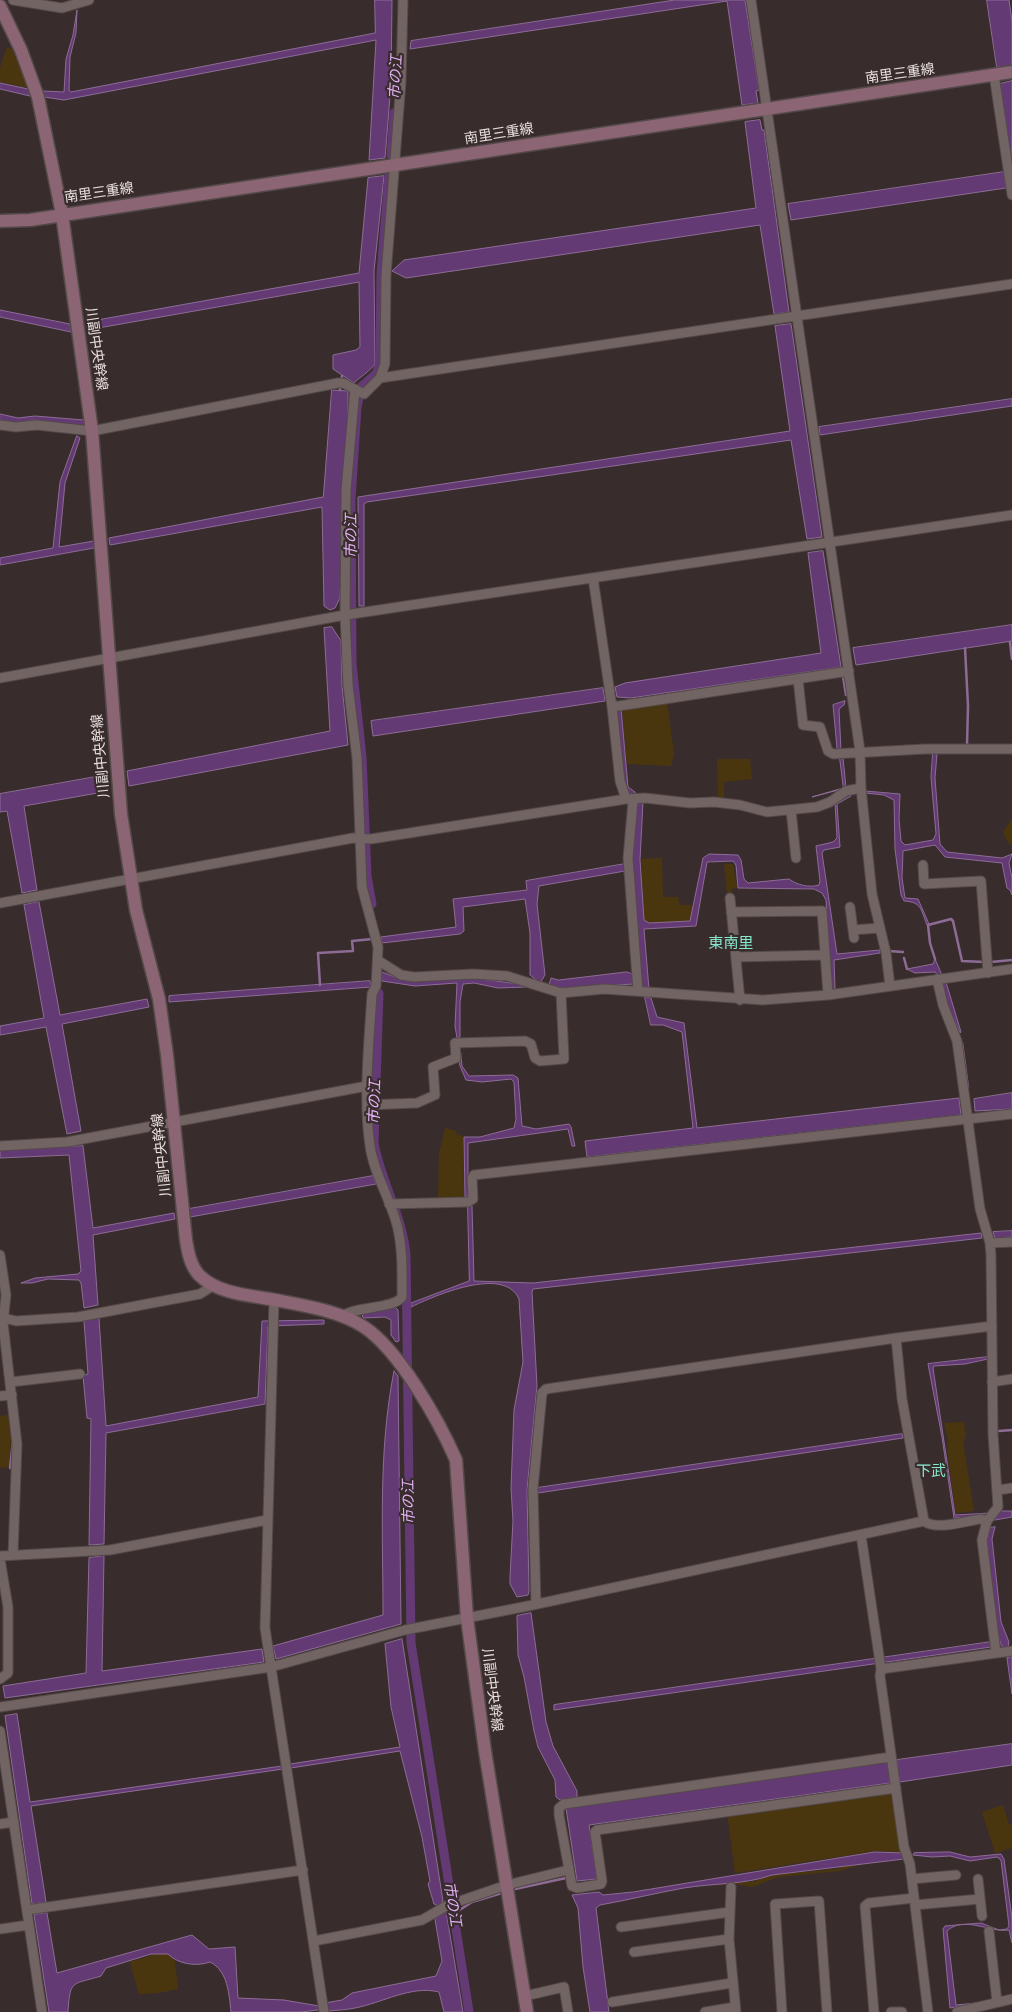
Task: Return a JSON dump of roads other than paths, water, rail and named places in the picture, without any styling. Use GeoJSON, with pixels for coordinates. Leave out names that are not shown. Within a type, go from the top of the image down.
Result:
{"type":"FeatureCollection","features":[{"type":"Feature","properties":{"kind":"street"},"geometry":{"type":"LineString","coordinates":[[13,0],[62,8],[89,0]]}},
{"type":"Feature","properties":{"kind":"street"},"geometry":{"type":"LineString","coordinates":[[0,425],[16,427],[37,425],[92,431],[341,383],[364,394],[380,378],[385,364],[386,276],[401,82],[403,0]]}},
{"type":"Feature","properties":{"kind":"street"},"geometry":{"type":"LineString","coordinates":[[750,0],[860,751],[861,788],[872,894],[878,928],[886,953],[890,986]]}},
{"type":"Feature","properties":{"kind":"street","name":"川副中央幹線"},"geometry":{"type":"LineString","coordinates":[[0,6],[21,50],[38,97],[62,214],[92,431],[121,814],[136,910],[159,999],[186,1240],[190,1260],[199,1274],[214,1285],[229,1292],[274,1300],[342,1316],[364,1327],[391,1349],[446,1437],[456,1460],[467,1618],[485,1751],[527,2012]]}},
{"type":"Feature","properties":{"kind":"street"},"geometry":{"type":"LineString","coordinates":[[1003,74],[1012,195]]}},
{"type":"Feature","properties":{"kind":"street","name":"南里三重線"},"geometry":{"type":"LineString","coordinates":[[0,221],[30,220],[1003,74]]}},
{"type":"Feature","properties":{"kind":"street"},"geometry":{"type":"LineString","coordinates":[[380,378],[1012,284]]}},
{"type":"Feature","properties":{"kind":"street"},"geometry":{"type":"LineString","coordinates":[[342,1316],[349,1311],[394,1303],[402,1297],[401,1253],[394,1203],[372,1162],[367,1105],[372,994],[376,986],[379,961],[373,922],[362,887],[357,758],[348,685],[345,615],[346,490],[355,389]]}},
{"type":"Feature","properties":{"kind":"street"},"geometry":{"type":"LineString","coordinates":[[0,678],[356,613],[1012,515]]}},
{"type":"Feature","properties":{"kind":"street"},"geometry":{"type":"LineString","coordinates":[[593,578],[612,707],[620,781],[629,800],[628,858],[638,991]]}},
{"type":"Feature","properties":{"kind":"street"},"geometry":{"type":"LineString","coordinates":[[612,707],[849,671]]}},
{"type":"Feature","properties":{"kind":"street"},"geometry":{"type":"LineString","coordinates":[[798,678],[803,725],[820,727],[828,751],[833,754],[860,751],[1012,749]]}},
{"type":"Feature","properties":{"kind":"street"},"geometry":{"type":"LineString","coordinates":[[0,903],[353,838],[371,839],[629,800],[645,798],[669,799],[690,803],[740,805],[767,812],[817,807],[830,802],[846,791],[861,788]]}},
{"type":"Feature","properties":{"kind":"street"},"geometry":{"type":"LineString","coordinates":[[791,810],[796,858]]}},
{"type":"Feature","properties":{"kind":"street"},"geometry":{"type":"LineString","coordinates":[[923,865],[924,884],[981,881],[988,973]]}},
{"type":"Feature","properties":{"kind":"street"},"geometry":{"type":"LineString","coordinates":[[730,898],[740,1000]]}},
{"type":"Feature","properties":{"kind":"street"},"geometry":{"type":"LineString","coordinates":[[850,907],[853,934],[878,928]]}},
{"type":"Feature","properties":{"kind":"street"},"geometry":{"type":"LineString","coordinates":[[731,912],[822,911],[828,995]]}},
{"type":"Feature","properties":{"kind":"street"},"geometry":{"type":"LineString","coordinates":[[736,957],[825,955]]}},
{"type":"Feature","properties":{"kind":"street"},"geometry":{"type":"LineString","coordinates":[[379,961],[401,975],[473,974],[506,976],[560,993],[604,989],[740,1000],[828,995],[1012,969]]}},
{"type":"Feature","properties":{"kind":"street"},"geometry":{"type":"LineString","coordinates":[[937,980],[943,1005],[957,1041],[980,1209],[990,1243],[993,1434],[998,1506],[987,1521],[982,1540],[996,1653]]}},
{"type":"Feature","properties":{"kind":"street"},"geometry":{"type":"LineString","coordinates":[[367,1105],[417,1103],[435,1095],[433,1067],[456,1058],[455,1043],[525,1040],[531,1044],[535,1058],[540,1061],[564,1059],[560,993]]}},
{"type":"Feature","properties":{"kind":"street"},"geometry":{"type":"LineString","coordinates":[[0,1146],[67,1142],[367,1086]]}},
{"type":"Feature","properties":{"kind":"street"},"geometry":{"type":"LineString","coordinates":[[394,1203],[468,1202],[472,1199],[472,1178],[474,1175],[1012,1114]]}},
{"type":"Feature","properties":{"kind":"street"},"geometry":{"type":"LineString","coordinates":[[990,1243],[1012,1242]]}},
{"type":"Feature","properties":{"kind":"street"},"geometry":{"type":"LineString","coordinates":[[0,1255],[6,1295],[2,1317],[17,1444],[13,1554]]}},
{"type":"Feature","properties":{"kind":"street"},"geometry":{"type":"LineString","coordinates":[[2,1317],[16,1321],[78,1317],[200,1294],[214,1285]]}},
{"type":"Feature","properties":{"kind":"street"},"geometry":{"type":"LineString","coordinates":[[274,1300],[265,1628],[324,2009]]}},
{"type":"Feature","properties":{"kind":"street"},"geometry":{"type":"LineString","coordinates":[[536,1604],[533,1489],[542,1393],[546,1389],[896,1338],[992,1326]]}},
{"type":"Feature","properties":{"kind":"street"},"geometry":{"type":"LineString","coordinates":[[896,1338],[902,1399],[924,1521],[929,1525],[939,1526],[964,1521],[987,1521]]}},
{"type":"Feature","properties":{"kind":"street"},"geometry":{"type":"LineString","coordinates":[[11,1382],[80,1374]]}},
{"type":"Feature","properties":{"kind":"street"},"geometry":{"type":"LineString","coordinates":[[992,1382],[1012,1379]]}},
{"type":"Feature","properties":{"kind":"street"},"geometry":{"type":"LineString","coordinates":[[0,1396],[12,1395]]}},
{"type":"Feature","properties":{"kind":"street"},"geometry":{"type":"LineString","coordinates":[[998,1490],[1012,1488]]}},
{"type":"Feature","properties":{"kind":"street"},"geometry":{"type":"LineString","coordinates":[[0,1679],[8,1673],[8,1607],[0,1558],[13,1554],[18,1556],[110,1550],[267,1520]]}},
{"type":"Feature","properties":{"kind":"street"},"geometry":{"type":"LineString","coordinates":[[0,1707],[271,1667],[409,1629],[536,1604],[924,1521]]}},
{"type":"Feature","properties":{"kind":"street"},"geometry":{"type":"LineString","coordinates":[[861,1535],[881,1668],[880,1676],[894,1777],[912,1879],[928,2012]]}},
{"type":"Feature","properties":{"kind":"street"},"geometry":{"type":"LineString","coordinates":[[881,1668],[1012,1651]]}},
{"type":"Feature","properties":{"kind":"street"},"geometry":{"type":"LineString","coordinates":[[0,1731],[42,2012]]}},
{"type":"Feature","properties":{"kind":"street"},"geometry":{"type":"LineString","coordinates":[[892,1761],[564,1804],[559,1808],[559,1815],[572,1886],[577,1888],[600,1884],[602,1881],[594,1832],[597,1830],[896,1788]]}},
{"type":"Feature","properties":{"kind":"street"},"geometry":{"type":"LineString","coordinates":[[0,1824],[14,1822]]}},
{"type":"Feature","properties":{"kind":"street"},"geometry":{"type":"LineString","coordinates":[[27,1910],[303,1870]]}},
{"type":"Feature","properties":{"kind":"street"},"geometry":{"type":"LineString","coordinates":[[314,1941],[422,1920],[447,1906],[507,1886],[568,1870]]}},
{"type":"Feature","properties":{"kind":"street"},"geometry":{"type":"LineString","coordinates":[[912,1879],[956,1875]]}},
{"type":"Feature","properties":{"kind":"street"},"geometry":{"type":"LineString","coordinates":[[978,1879],[982,1916]]}},
{"type":"Feature","properties":{"kind":"street"},"geometry":{"type":"LineString","coordinates":[[705,2012],[736,2010],[729,1939],[731,1888]]}},
{"type":"Feature","properties":{"kind":"street"},"geometry":{"type":"LineString","coordinates":[[874,2012],[865,1906],[869,1902],[980,1899]]}},
{"type":"Feature","properties":{"kind":"street"},"geometry":{"type":"LineString","coordinates":[[782,2012],[774,1904],[819,1901],[826,2012]]}},
{"type":"Feature","properties":{"kind":"street"},"geometry":{"type":"LineString","coordinates":[[621,1927],[730,1912]]}},
{"type":"Feature","properties":{"kind":"street"},"geometry":{"type":"LineString","coordinates":[[0,1929],[29,1925]]}},
{"type":"Feature","properties":{"kind":"street"},"geometry":{"type":"LineString","coordinates":[[989,1931],[997,2002]]}},
{"type":"Feature","properties":{"kind":"street"},"geometry":{"type":"LineString","coordinates":[[634,1952],[729,1939]]}},
{"type":"Feature","properties":{"kind":"street"},"geometry":{"type":"LineString","coordinates":[[612,2002],[732,1983]]}},
{"type":"Feature","properties":{"kind":"street"},"geometry":{"type":"LineString","coordinates":[[525,1996],[564,1987],[568,2012]]}},
{"type":"Feature","properties":{"kind":"street"},"geometry":{"type":"LineString","coordinates":[[957,2012],[1012,1999]]}},
{"type":"Feature","properties":{"kind":"street"},"geometry":{"type":"LineString","coordinates":[[891,2012],[902,2012]]}},
{"type":"Feature","properties":{"kind":"waterway","name":"市の江"},"geometry":{"type":"LineString","coordinates":[[391,155],[394,113]]}},
{"type":"Feature","properties":{"kind":"waterway","name":"市の江"},"geometry":{"type":"LineString","coordinates":[[372,904],[367,876],[362,757],[352,664],[351,499],[357,407],[361,387],[376,374],[380,363],[381,274],[389,175]]}},
{"type":"Feature","properties":{"kind":"waterway"},"geometry":{"type":"LineString","coordinates":[[340,390],[342,376]]}},
{"type":"Feature","properties":{"kind":"waterway"},"geometry":{"type":"LineString","coordinates":[[1010,642],[1012,659]]}},
{"type":"Feature","properties":{"kind":"waterway"},"geometry":{"type":"LineString","coordinates":[[965,648],[968,706],[967,745]]}},
{"type":"Feature","properties":{"kind":"waterway"},"geometry":{"type":"LineString","coordinates":[[843,676],[846,695]]}},
{"type":"Feature","properties":{"kind":"waterway"},"geometry":{"type":"LineString","coordinates":[[935,959],[930,943],[928,925],[951,919],[962,961],[984,962]]}},
{"type":"Feature","properties":{"kind":"waterway"},"geometry":{"type":"LineString","coordinates":[[320,985],[318,953],[353,951],[352,941],[372,939]]}},
{"type":"Feature","properties":{"kind":"waterway"},"geometry":{"type":"LineString","coordinates":[[889,951],[903,952]]}},
{"type":"Feature","properties":{"kind":"waterway"},"geometry":{"type":"LineString","coordinates":[[904,958],[907,969]]}},
{"type":"Feature","properties":{"kind":"waterway"},"geometry":{"type":"LineString","coordinates":[[991,962],[1012,960]]}},
{"type":"Feature","properties":{"kind":"waterway","name":"市の江"},"geometry":{"type":"LineString","coordinates":[[379,993],[374,1143],[381,1171],[396,1212],[406,1255],[411,1643],[469,2012]]}},
{"type":"Feature","properties":{"kind":"waterway"},"geometry":{"type":"LineString","coordinates":[[962,1043],[968,1088]]}},
{"type":"Feature","properties":{"kind":"waterway"},"geometry":{"type":"LineString","coordinates":[[4,1363],[5,1374]]}},
{"type":"Feature","properties":{"kind":"waterway"},"geometry":{"type":"LineString","coordinates":[[999,1431],[1012,1430]]}},
{"type":"Feature","properties":{"kind":"waterway"},"geometry":{"type":"LineString","coordinates":[[10,1468],[13,1441]]}},
{"type":"Feature","properties":{"kind":"waterway"},"geometry":{"type":"LineString","coordinates":[[515,1889],[566,1878]]}},
{"type":"Feature","properties":{"kind":"waterway"},"geometry":{"type":"LineString","coordinates":[[458,1911],[472,1902],[502,1893]]}},
{"type":"Feature","properties":{"kind":"district","name":"東南里"},"geometry":{"type":"Point","coordinates":[731,944]}},
{"type":"Feature","properties":{"kind":"district","name":"下武"},"geometry":{"type":"Point","coordinates":[931,1472]}}]}
